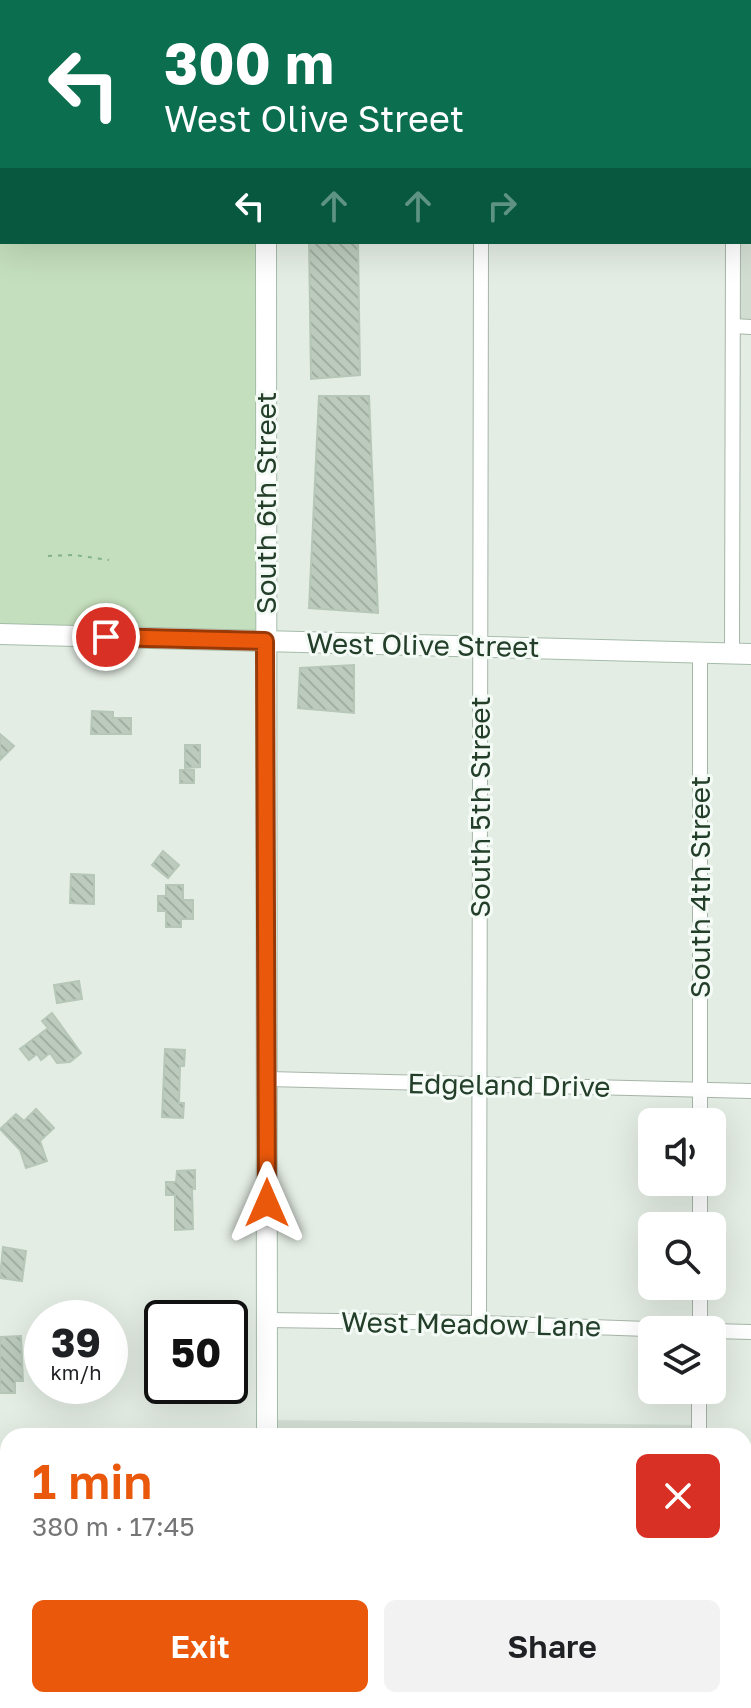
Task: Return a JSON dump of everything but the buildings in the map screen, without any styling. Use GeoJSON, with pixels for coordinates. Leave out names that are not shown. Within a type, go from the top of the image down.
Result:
{"type":"FeatureCollection","features":[{"type":"Feature","properties":{"kind":"main road","name":"South 6th Street"},"geometry":{"type":"LineString","coordinates":[[266,244],[267,1428]]}},
{"type":"Feature","properties":{"kind":"main road","name":"West Olive Street"},"geometry":{"type":"LineString","coordinates":[[0,634],[741,654]]}},
{"type":"Feature","properties":{"kind":"street","name":"South 5th Street"},"geometry":{"type":"LineString","coordinates":[[479,1323],[481,244]]}},
{"type":"Feature","properties":{"kind":"street"},"geometry":{"type":"LineString","coordinates":[[733,244],[741,654]]}},
{"type":"Feature","properties":{"kind":"street"},"geometry":{"type":"LineString","coordinates":[[733,326],[751,327]]}},
{"type":"Feature","properties":{"kind":"street","name":"South 4th Street"},"geometry":{"type":"LineString","coordinates":[[700,652],[700,1108]]}},
{"type":"Feature","properties":{"kind":"street","name":"Edgeland Drive"},"geometry":{"type":"LineString","coordinates":[[268,1079],[751,1091]]}},
{"type":"Feature","properties":{"kind":"street","name":"West Meadow Lane"},"geometry":{"type":"LineString","coordinates":[[267,1320],[638,1329]]}},
{"type":"Feature","properties":{"kind":"street"},"geometry":{"type":"LineString","coordinates":[[726,1331],[751,1332]]}},
{"type":"Feature","properties":{"kind":"street"},"geometry":{"type":"LineString","coordinates":[[699,1404],[699,1428]]}},
{"type":"Feature","properties":{"kind":"path"},"geometry":{"type":"LineString","coordinates":[[48,556],[74,555],[109,560]]}},
{"type":"Feature","properties":{"kind":"shaded area"},"geometry":{"type":"Polygon","coordinates":[[[733,244],[751,244],[751,327],[733,326],[733,244]]]}},
{"type":"Feature","properties":{"kind":"shaded area"},"geometry":{"type":"Polygon","coordinates":[[[267,1420],[699,1425],[699,1428],[267,1428],[267,1420]]]}},
{"type":"Feature","properties":{"kind":"green space"},"geometry":{"type":"Polygon","coordinates":[[[0,244],[258,244],[265,641],[0,634],[0,244]]]}},
{"type":"Feature","properties":{"kind":"route"},"geometry":{"type":"LineString","coordinates":[[106,637],[265,641],[267,1203]]}}]}
